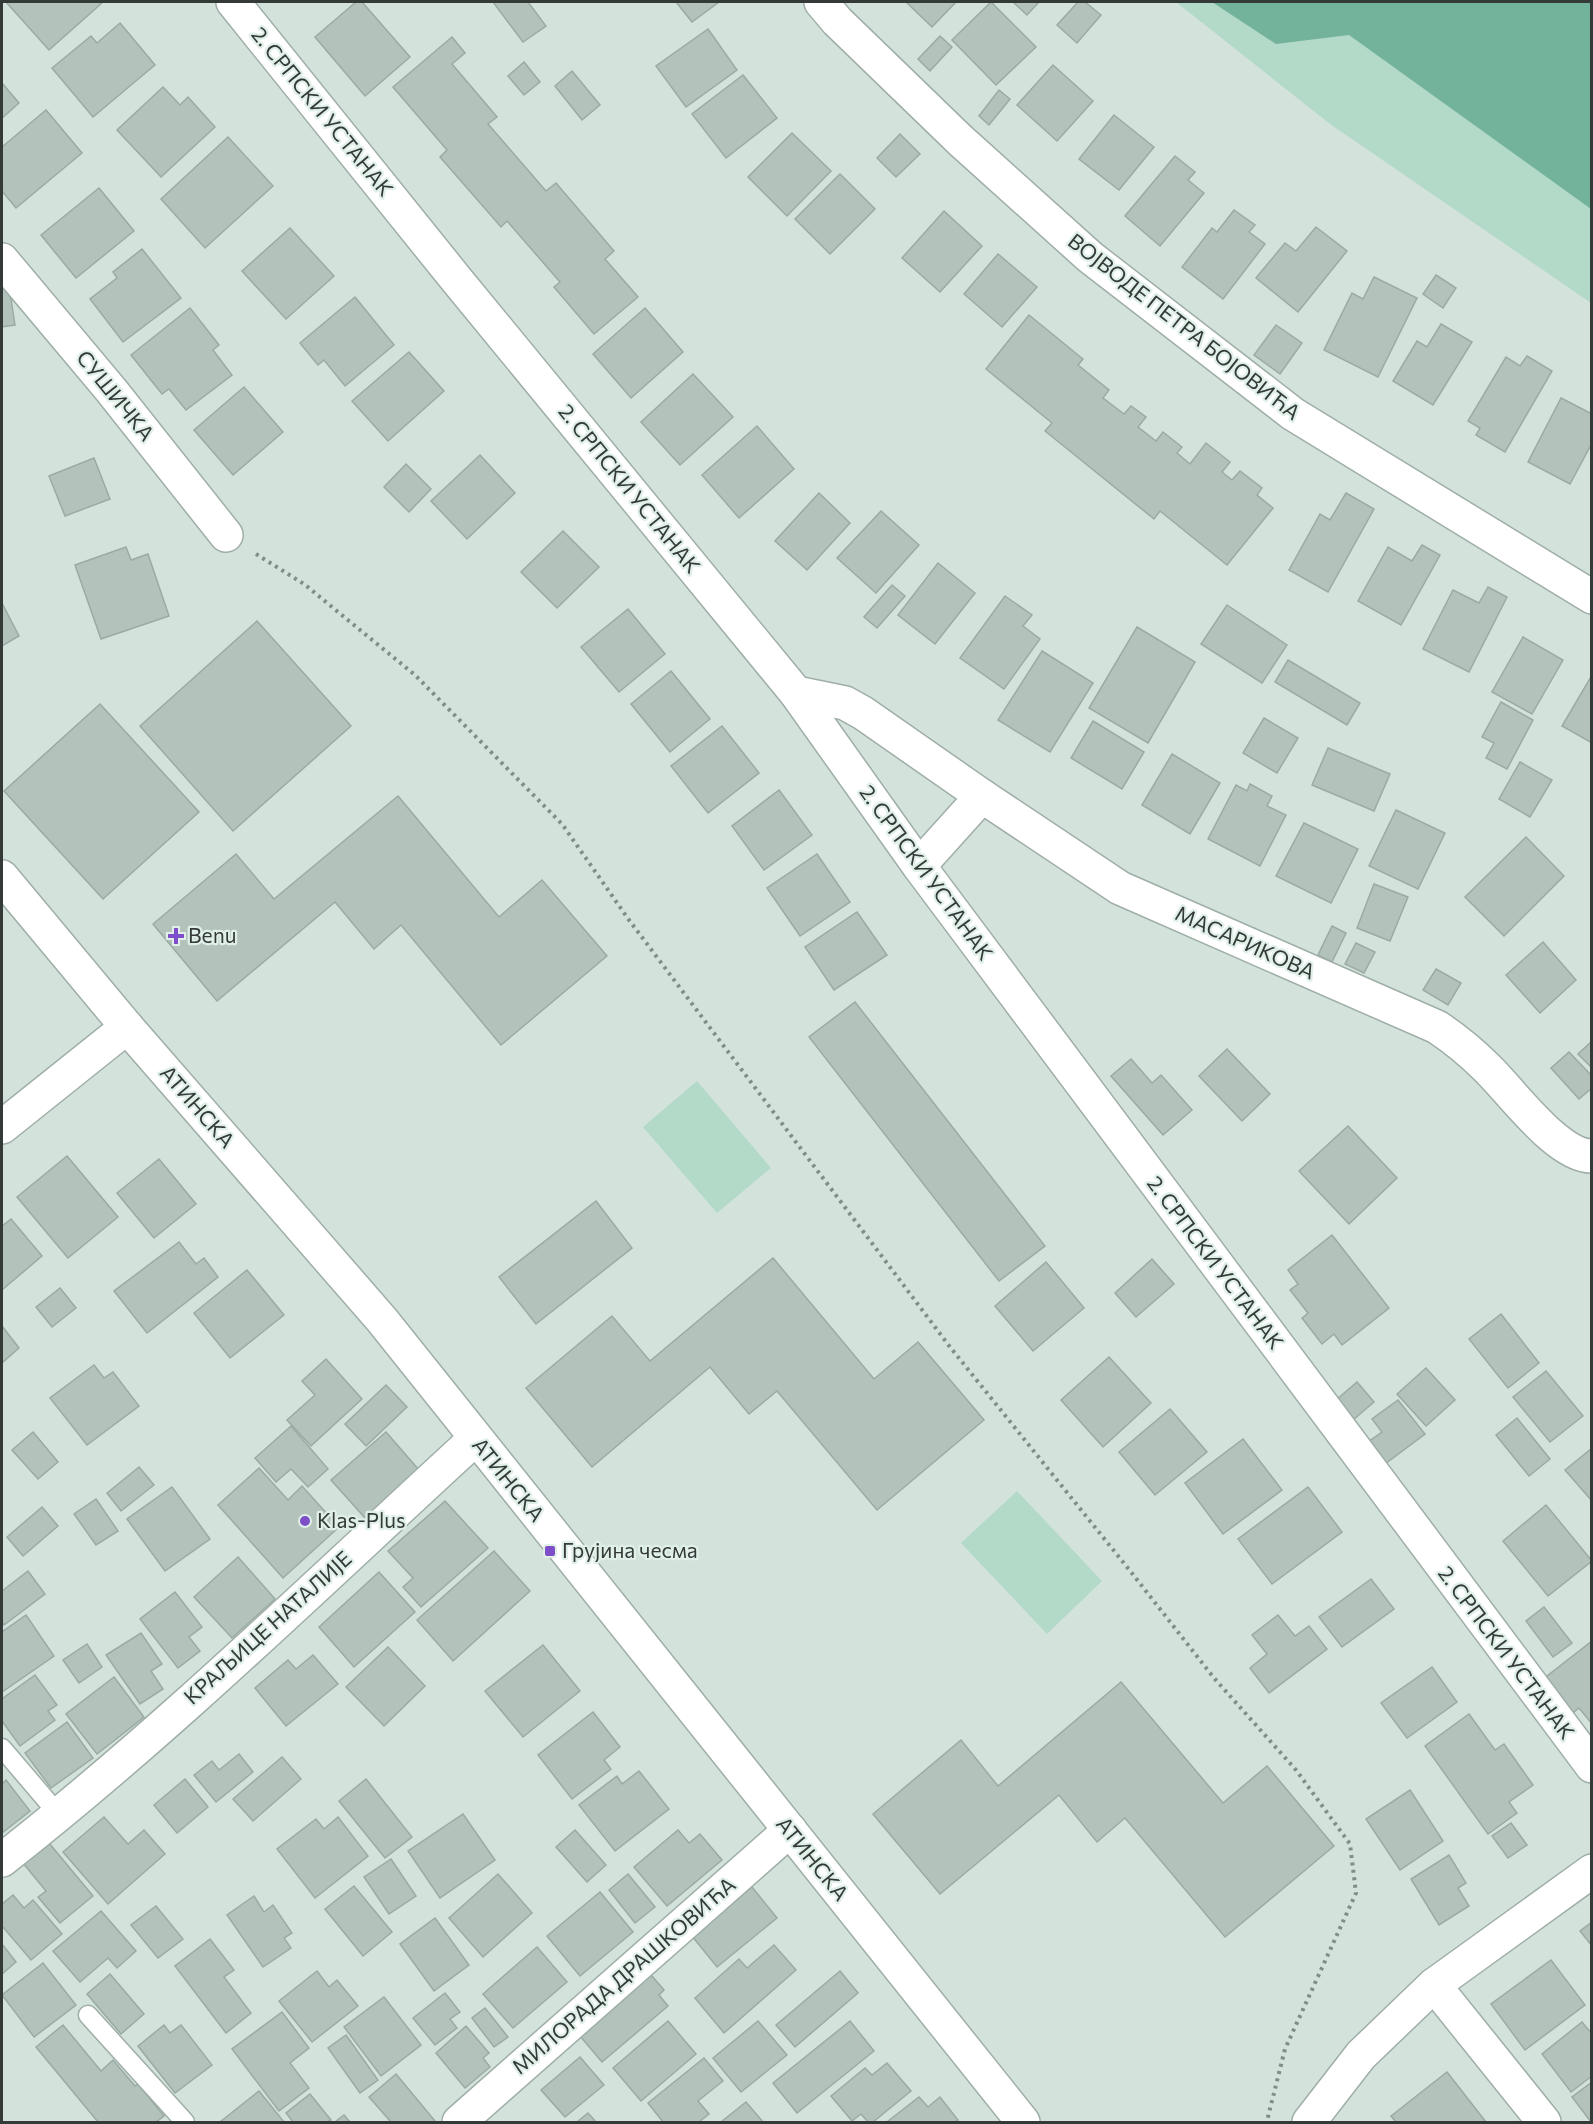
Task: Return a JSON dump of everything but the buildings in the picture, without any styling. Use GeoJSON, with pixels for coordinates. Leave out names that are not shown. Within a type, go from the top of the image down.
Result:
{"type":"FeatureCollection","features":[{"type":"Feature","properties":{"kind":"street","name":"ВОЈВОДЕ ПЕТРА БОЈОВИЋА"},"geometry":{"type":"LineString","coordinates":[[821,2],[837,21],[960,140],[1107,271],[1293,414],[1592,597]]}},
{"type":"Feature","properties":{"kind":"street","name":"2. СРПСКИ УСТАНАК"},"geometry":{"type":"LineString","coordinates":[[242,6],[456,279],[796,693],[919,866],[1592,1766]]}},
{"type":"Feature","properties":{"kind":"street","name":"СУШИЧКА"},"geometry":{"type":"LineString","coordinates":[[2,260],[111,390],[226,535]]}},
{"type":"Feature","properties":{"kind":"street","name":"МАСАРИКОВА"},"geometry":{"type":"LineString","coordinates":[[796,693],[845,703],[863,713],[1120,888],[1437,1027],[1487,1068],[1543,1128],[1582,1155]]}},
{"type":"Feature","properties":{"kind":"street"},"geometry":{"type":"LineString","coordinates":[[919,866],[982,796]]}},
{"type":"Feature","properties":{"kind":"street","name":"АТИНСКА"},"geometry":{"type":"LineString","coordinates":[[2,877],[127,1027],[382,1320],[1023,2122]]}},
{"type":"Feature","properties":{"kind":"street"},"geometry":{"type":"LineString","coordinates":[[2,1127],[127,1027]]}},
{"type":"Feature","properties":{"kind":"street","name":"КРАЉИЦЕ НАТАЛИЈЕ"},"geometry":{"type":"LineString","coordinates":[[2,1860],[59,1815],[194,1696],[475,1439]]}},
{"type":"Feature","properties":{"kind":"street","name":"МИЛОРАДА ДРАШКОВИЋА"},"geometry":{"type":"LineString","coordinates":[[459,2122],[790,1830]]}},
{"type":"Feature","properties":{"kind":"street"},"geometry":{"type":"LineString","coordinates":[[1309,2122],[1361,2055],[1434,1985],[1592,1871]]}},
{"type":"Feature","properties":{"kind":"street"},"geometry":{"type":"LineString","coordinates":[[1434,1985],[1544,2122]]}},
{"type":"Feature","properties":{"kind":"lane"},"geometry":{"type":"LineString","coordinates":[[2,1748],[59,1815]]}},
{"type":"Feature","properties":{"kind":"lane"},"geometry":{"type":"LineString","coordinates":[[88,2015],[180,2121]]}},
{"type":"Feature","properties":{"kind":"path"},"geometry":{"type":"LineString","coordinates":[[226,535],[304,584],[415,675],[562,824],[629,920],[950,1347],[1214,1678],[1296,1770],[1350,1844],[1356,1893],[1285,2049],[1267,2121]]}},
{"type":"Feature","properties":{"kind":"green space"},"geometry":{"type":"Polygon","coordinates":[[[1176,2],[1591,2],[1591,303],[1330,124],[1176,2]]]}},
{"type":"Feature","properties":{"kind":"green space"},"geometry":{"type":"Polygon","coordinates":[[[1212,2],[1591,2],[1591,209],[1349,35],[1276,44],[1212,2]]]}},
{"type":"Feature","properties":{"kind":"green space"},"geometry":{"type":"Polygon","coordinates":[[[697,1081],[771,1168],[717,1213],[643,1127],[697,1081]]]}},
{"type":"Feature","properties":{"kind":"green space"},"geometry":{"type":"Polygon","coordinates":[[[1017,1491],[1102,1581],[1047,1634],[961,1543],[1017,1491]]]}},
{"type":"Feature","properties":{"kind":"place","name":"Benu"},"geometry":{"type":"Point","coordinates":[176,936]}},
{"type":"Feature","properties":{"kind":"place","name":"Klas-Plus"},"geometry":{"type":"Point","coordinates":[305,1521]}},
{"type":"Feature","properties":{"kind":"place","name":"Грујина чесма"},"geometry":{"type":"Point","coordinates":[550,1551]}}]}
